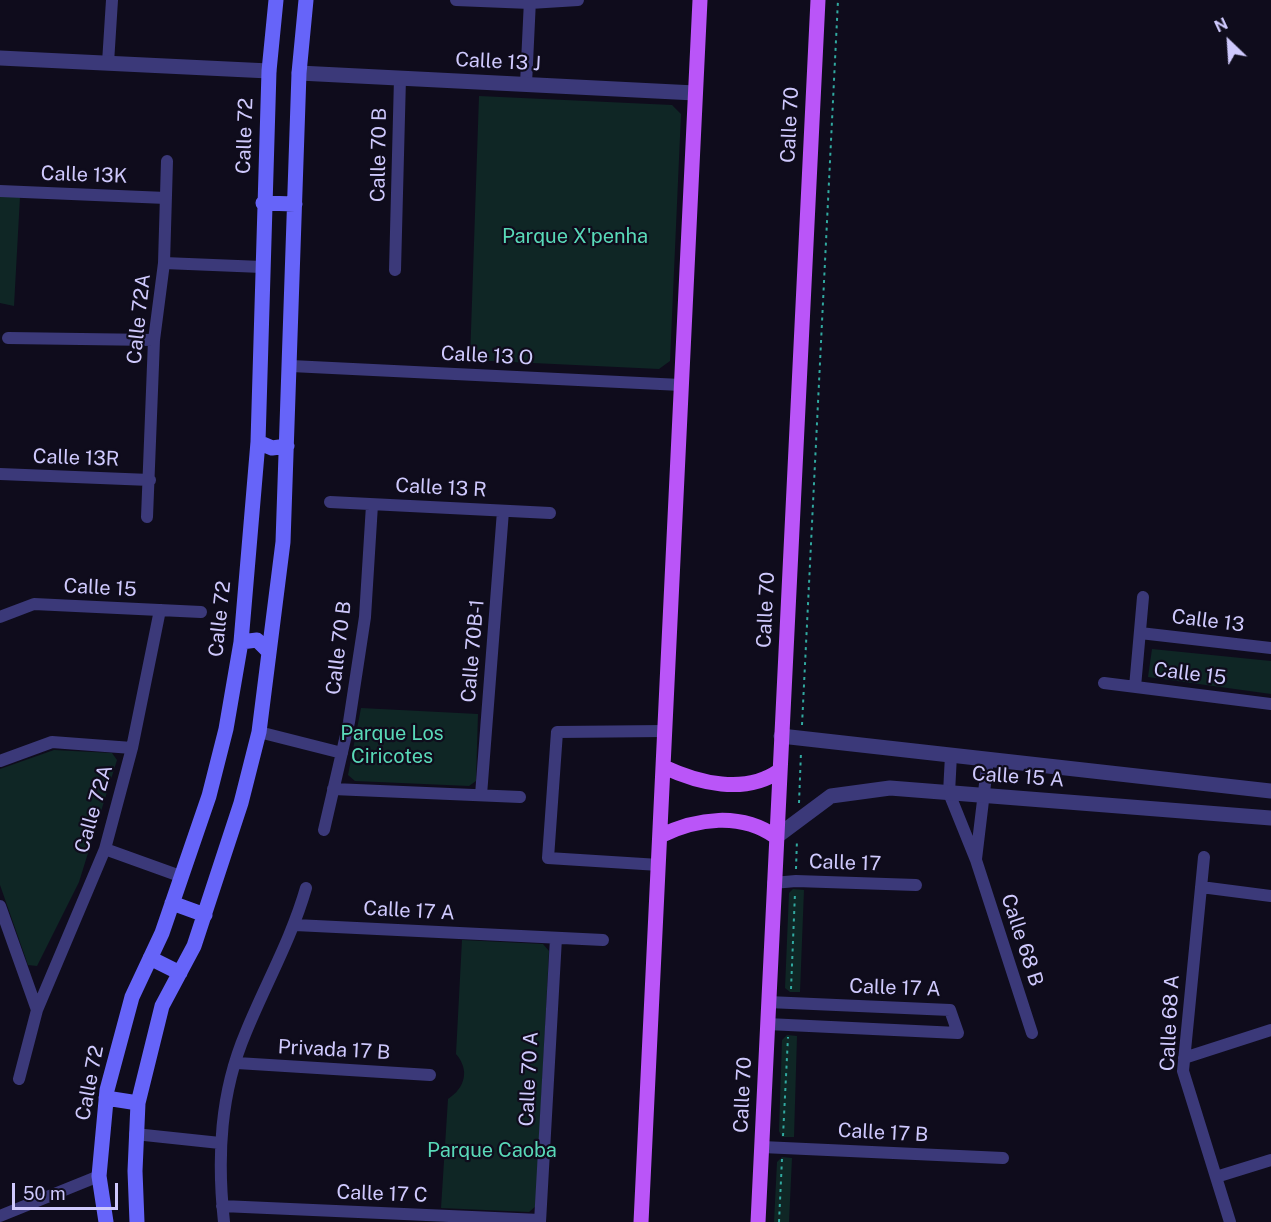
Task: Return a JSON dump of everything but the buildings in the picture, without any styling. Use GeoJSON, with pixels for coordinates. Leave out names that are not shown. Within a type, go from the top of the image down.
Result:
{"type":"FeatureCollection","features":[{"type":"Feature","properties":{"kind":"main road","name":"Calle 72"},"geometry":{"type":"LineString","coordinates":[[106,1222],[99,1176],[106,1098],[132,997],[172,903],[209,796],[226,729],[241,642],[258,442],[263,203],[269,71],[276,0]]}},
{"type":"Feature","properties":{"kind":"main road"},"geometry":{"type":"LineString","coordinates":[[136,1222],[135,1134],[138,1103],[162,1006],[194,946],[205,915],[241,803],[259,732],[283,542],[291,366],[299,73],[306,0]]}},
{"type":"Feature","properties":{"kind":"main road"},"geometry":{"type":"LineString","coordinates":[[641,1222],[700,0]]}},
{"type":"Feature","properties":{"kind":"main road","name":"Calle 70"},"geometry":{"type":"LineString","coordinates":[[758,1222],[818,0]]}},
{"type":"Feature","properties":{"kind":"main road"},"geometry":{"type":"LineString","coordinates":[[263,203],[295,204]]}},
{"type":"Feature","properties":{"kind":"main road"},"geometry":{"type":"LineString","coordinates":[[258,442],[272,448],[287,446]]}},
{"type":"Feature","properties":{"kind":"main road"},"geometry":{"type":"LineString","coordinates":[[241,642],[257,640],[269,652]]}},
{"type":"Feature","properties":{"kind":"main road"},"geometry":{"type":"LineString","coordinates":[[664,767],[685,777],[729,784],[753,782],[770,777],[779,771]]}},
{"type":"Feature","properties":{"kind":"main road"},"geometry":{"type":"LineString","coordinates":[[660,836],[681,826],[724,820],[747,823],[776,837]]}},
{"type":"Feature","properties":{"kind":"main road"},"geometry":{"type":"LineString","coordinates":[[172,903],[205,915]]}},
{"type":"Feature","properties":{"kind":"main road"},"geometry":{"type":"LineString","coordinates":[[150,958],[180,973]]}},
{"type":"Feature","properties":{"kind":"main road"},"geometry":{"type":"LineString","coordinates":[[106,1098],[138,1103]]}},
{"type":"Feature","properties":{"kind":"street"},"geometry":{"type":"LineString","coordinates":[[108,63],[112,0]]}},
{"type":"Feature","properties":{"kind":"street"},"geometry":{"type":"LineString","coordinates":[[456,0],[578,0]]}},
{"type":"Feature","properties":{"kind":"street"},"geometry":{"type":"LineString","coordinates":[[526,84],[530,1]]}},
{"type":"Feature","properties":{"kind":"street"},"geometry":{"type":"LineString","coordinates":[[0,58],[269,71]]}},
{"type":"Feature","properties":{"kind":"street","name":"Calle 13 J"},"geometry":{"type":"LineString","coordinates":[[299,73],[695,93]]}},
{"type":"Feature","properties":{"kind":"street","name":"Calle 70 B"},"geometry":{"type":"LineString","coordinates":[[395,270],[400,78]]}},
{"type":"Feature","properties":{"kind":"street","name":"Calle 72A"},"geometry":{"type":"LineString","coordinates":[[147,517],[154,340],[164,263],[167,161]]}},
{"type":"Feature","properties":{"kind":"street","name":"Calle 13K"},"geometry":{"type":"LineString","coordinates":[[0,191],[166,198]]}},
{"type":"Feature","properties":{"kind":"street"},"geometry":{"type":"LineString","coordinates":[[164,263],[262,267]]}},
{"type":"Feature","properties":{"kind":"street"},"geometry":{"type":"LineString","coordinates":[[8,338],[154,340]]}},
{"type":"Feature","properties":{"kind":"street","name":"Calle 13 O"},"geometry":{"type":"LineString","coordinates":[[291,366],[681,385]]}},
{"type":"Feature","properties":{"kind":"street","name":"Calle 13R"},"geometry":{"type":"LineString","coordinates":[[0,474],[150,480]]}},
{"type":"Feature","properties":{"kind":"street","name":"Calle 13 R"},"geometry":{"type":"LineString","coordinates":[[330,502],[550,513]]}},
{"type":"Feature","properties":{"kind":"street","name":"Calle 70 B"},"geometry":{"type":"LineString","coordinates":[[324,830],[342,753],[365,617],[372,504]]}},
{"type":"Feature","properties":{"kind":"street","name":"Calle 70B-1"},"geometry":{"type":"LineString","coordinates":[[481,795],[503,511]]}},
{"type":"Feature","properties":{"kind":"street"},"geometry":{"type":"LineString","coordinates":[[1135,687],[1143,597]]}},
{"type":"Feature","properties":{"kind":"street","name":"Calle 15"},"geometry":{"type":"LineString","coordinates":[[0,617],[34,604],[201,612]]}},
{"type":"Feature","properties":{"kind":"street","name":"Calle 72A"},"geometry":{"type":"LineString","coordinates":[[19,1079],[37,1010],[105,849],[132,748],[160,610]]}},
{"type":"Feature","properties":{"kind":"street","name":"Calle 13"},"geometry":{"type":"LineString","coordinates":[[1140,633],[1271,648]]}},
{"type":"Feature","properties":{"kind":"street","name":"Calle 15"},"geometry":{"type":"LineString","coordinates":[[1104,683],[1271,704]]}},
{"type":"Feature","properties":{"kind":"street"},"geometry":{"type":"LineString","coordinates":[[659,865],[548,858],[557,732],[665,730]]}},
{"type":"Feature","properties":{"kind":"street"},"geometry":{"type":"LineString","coordinates":[[259,732],[342,753]]}},
{"type":"Feature","properties":{"kind":"street","name":"Calle 15 A"},"geometry":{"type":"LineString","coordinates":[[781,736],[1271,791]]}},
{"type":"Feature","properties":{"kind":"street"},"geometry":{"type":"LineString","coordinates":[[0,761],[52,742],[132,748]]}},
{"type":"Feature","properties":{"kind":"street","name":"Calle 68 B"},"geometry":{"type":"LineString","coordinates":[[951,755],[949,792],[976,860],[1032,1033]]}},
{"type":"Feature","properties":{"kind":"street","name":"Calle 68 B"},"geometry":{"type":"LineString","coordinates":[[976,860],[988,759]]}},
{"type":"Feature","properties":{"kind":"street","name":"Calle 15 A"},"geometry":{"type":"LineString","coordinates":[[776,837],[831,796],[890,788],[1271,818]]}},
{"type":"Feature","properties":{"kind":"street"},"geometry":{"type":"LineString","coordinates":[[333,789],[520,797]]}},
{"type":"Feature","properties":{"kind":"street"},"geometry":{"type":"LineString","coordinates":[[105,849],[180,876]]}},
{"type":"Feature","properties":{"kind":"street","name":"Calle 68 A"},"geometry":{"type":"LineString","coordinates":[[1204,857],[1183,1071],[1230,1222]]}},
{"type":"Feature","properties":{"kind":"street","name":"Calle 17"},"geometry":{"type":"LineString","coordinates":[[773,883],[796,880],[916,885]]}},
{"type":"Feature","properties":{"kind":"street"},"geometry":{"type":"LineString","coordinates":[[1201,887],[1271,896]]}},
{"type":"Feature","properties":{"kind":"street"},"geometry":{"type":"LineString","coordinates":[[224,1222],[220,1143],[224,1107],[245,1034],[295,925],[306,888]]}},
{"type":"Feature","properties":{"kind":"street"},"geometry":{"type":"LineString","coordinates":[[0,906],[37,1010]]}},
{"type":"Feature","properties":{"kind":"street","name":"Calle 17 A"},"geometry":{"type":"LineString","coordinates":[[295,925],[603,940]]}},
{"type":"Feature","properties":{"kind":"street","name":"Calle 70 A"},"geometry":{"type":"LineString","coordinates":[[540,1221],[556,938]]}},
{"type":"Feature","properties":{"kind":"street","name":"Calle 17 A"},"geometry":{"type":"LineString","coordinates":[[767,1024],[958,1033],[950,1010],[768,1002]]}},
{"type":"Feature","properties":{"kind":"street"},"geometry":{"type":"LineString","coordinates":[[1184,1058],[1271,1030]]}},
{"type":"Feature","properties":{"kind":"street","name":"Privada 17 B"},"geometry":{"type":"LineString","coordinates":[[237,1063],[430,1075]]}},
{"type":"Feature","properties":{"kind":"street"},"geometry":{"type":"LineString","coordinates":[[135,1134],[220,1143]]}},
{"type":"Feature","properties":{"kind":"street","name":"Calle 17 B"},"geometry":{"type":"LineString","coordinates":[[762,1147],[1003,1158]]}},
{"type":"Feature","properties":{"kind":"street"},"geometry":{"type":"LineString","coordinates":[[1216,1177],[1271,1160]]}},
{"type":"Feature","properties":{"kind":"street"},"geometry":{"type":"LineString","coordinates":[[0,1215],[99,1176]]}},
{"type":"Feature","properties":{"kind":"street","name":"Calle 17 C"},"geometry":{"type":"LineString","coordinates":[[222,1206],[540,1221]]}},
{"type":"Feature","properties":{"kind":"path"},"geometry":{"type":"LineString","coordinates":[[790,1003],[838,0]]}},
{"type":"Feature","properties":{"kind":"path"},"geometry":{"type":"LineString","coordinates":[[779,1222],[789,1025]]}},
{"type":"Feature","properties":{"kind":"green space","name":"Parque X'penha"},"geometry":{"type":"Polygon","coordinates":[[[479,96],[672,105],[681,114],[670,361],[659,369],[470,360],[479,96]]]}},
{"type":"Feature","properties":{"kind":"green space"},"geometry":{"type":"Polygon","coordinates":[[[0,197],[20,197],[14,306],[0,303],[0,197]]]}},
{"type":"Feature","properties":{"kind":"green space"},"geometry":{"type":"Polygon","coordinates":[[[1152,649],[1271,661],[1271,694],[1148,677],[1152,649]]]}},
{"type":"Feature","properties":{"kind":"green space","name":"Parque Los Ciricotes"},"geometry":{"type":"Polygon","coordinates":[[[361,708],[478,714],[476,781],[469,786],[355,781],[348,775],[361,708]]]}},
{"type":"Feature","properties":{"kind":"green space"},"geometry":{"type":"Polygon","coordinates":[[[54,750],[112,753],[117,760],[79,882],[37,966],[28,965],[0,885],[0,769],[54,750]]]}},
{"type":"Feature","properties":{"kind":"green space"},"geometry":{"type":"Polygon","coordinates":[[[793,889],[804,890],[800,992],[790,992],[785,988],[789,893],[793,889]]]}},
{"type":"Feature","properties":{"kind":"green space","name":"Parque Caoba"},"geometry":{"type":"Polygon","coordinates":[[[462,940],[543,944],[549,951],[536,1206],[529,1212],[441,1208],[448,1099],[458,1090],[464,1078],[463,1066],[456,1054],[462,940]]]}},
{"type":"Feature","properties":{"kind":"green space"},"geometry":{"type":"Polygon","coordinates":[[[787,1035],[797,1036],[794,1137],[782,1137],[779,1131],[782,1040],[787,1035]]]}},
{"type":"Feature","properties":{"kind":"green space"},"geometry":{"type":"Polygon","coordinates":[[[782,1157],[792,1158],[789,1222],[774,1222],[777,1162],[782,1157]]]}}]}
